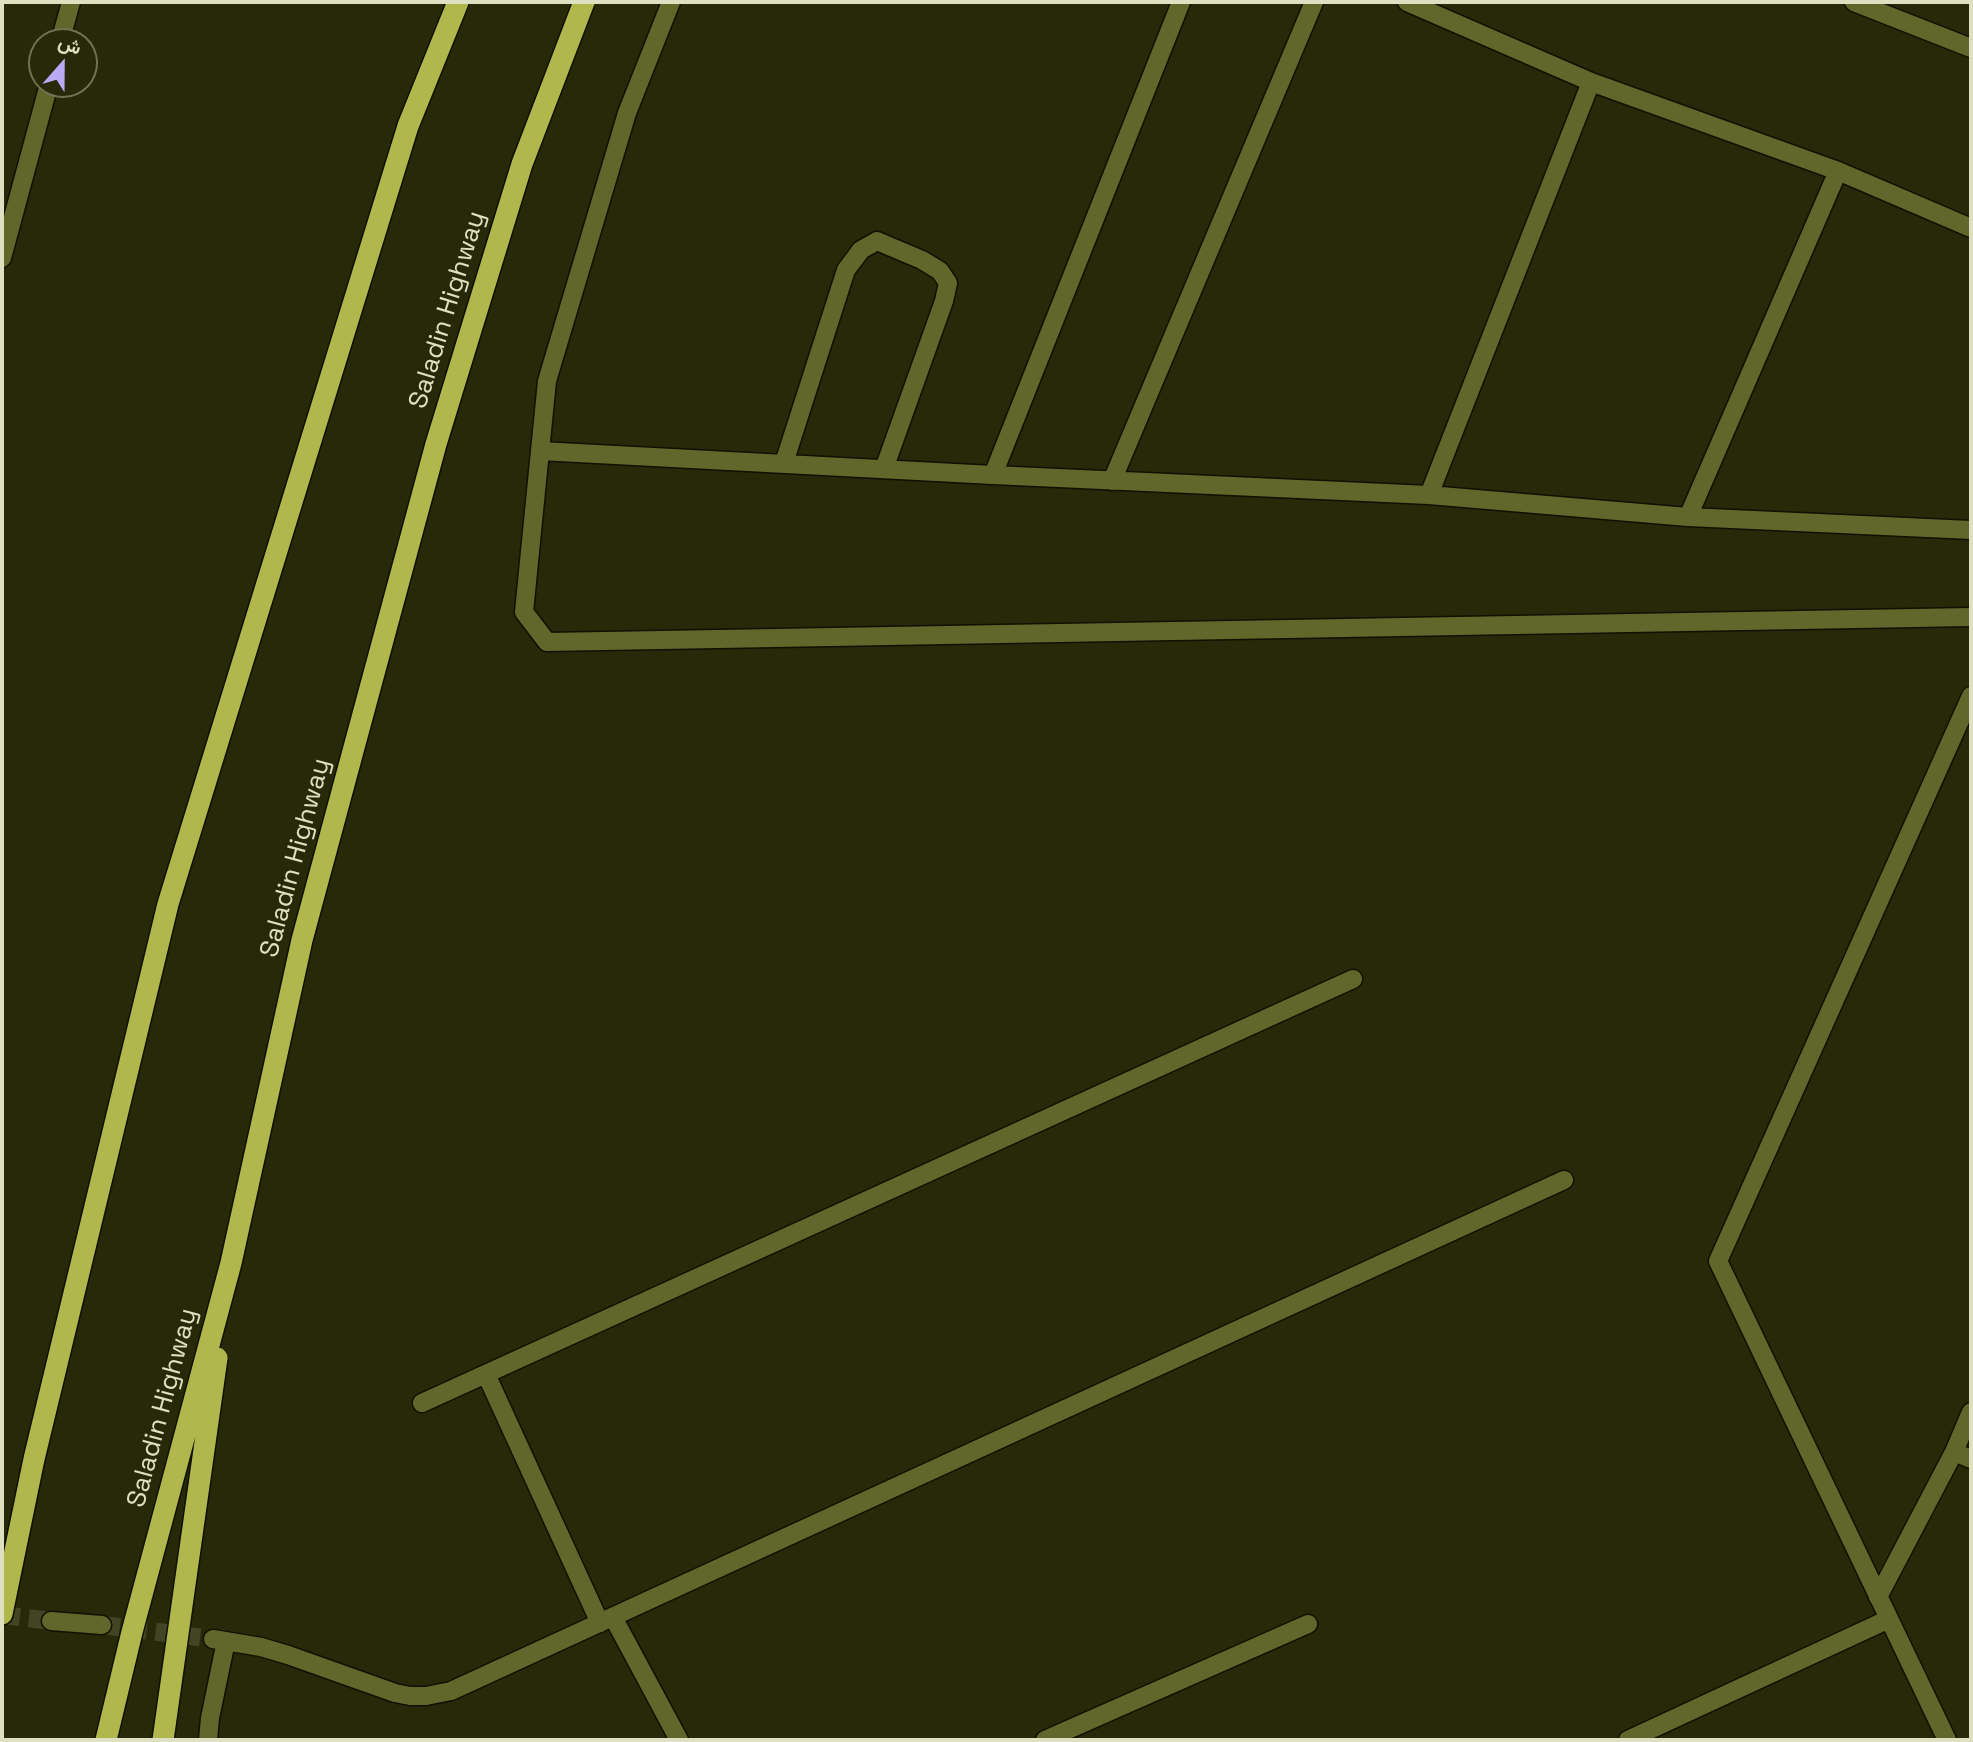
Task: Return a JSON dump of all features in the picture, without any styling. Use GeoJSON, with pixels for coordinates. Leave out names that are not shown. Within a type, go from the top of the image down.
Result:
{"type":"FeatureCollection","features":[{"type":"Feature","properties":{"kind":"highway"},"geometry":{"type":"LineString","coordinates":[[2,1614],[34,1459],[168,904],[408,126],[458,2]]}},
{"type":"Feature","properties":{"kind":"highway","name":"Saladin Highway"},"geometry":{"type":"LineString","coordinates":[[106,1740],[132,1632],[231,1263],[302,940],[436,444],[522,164],[584,2]]}},
{"type":"Feature","properties":{"kind":"highway"},"geometry":{"type":"LineString","coordinates":[[163,1740],[231,1263]]}},
{"type":"Feature","properties":{"kind":"highway"},"geometry":{"type":"LineString","coordinates":[[2,1546],[34,1459]]}},
{"type":"Feature","properties":{"kind":"street"},"geometry":{"type":"LineString","coordinates":[[64,28],[71,2]]}},
{"type":"Feature","properties":{"kind":"street"},"geometry":{"type":"LineString","coordinates":[[671,2],[627,113],[547,381],[524,612],[547,642],[1971,617]]}},
{"type":"Feature","properties":{"kind":"street"},"geometry":{"type":"LineString","coordinates":[[993,475],[1181,2]]}},
{"type":"Feature","properties":{"kind":"street"},"geometry":{"type":"LineString","coordinates":[[1112,481],[1314,2]]}},
{"type":"Feature","properties":{"kind":"street"},"geometry":{"type":"LineString","coordinates":[[1407,2],[1591,82],[1838,171],[1971,228]]}},
{"type":"Feature","properties":{"kind":"street"},"geometry":{"type":"LineString","coordinates":[[1854,2],[1971,48]]}},
{"type":"Feature","properties":{"kind":"street"},"geometry":{"type":"LineString","coordinates":[[1429,495],[1591,82]]}},
{"type":"Feature","properties":{"kind":"street"},"geometry":{"type":"LineString","coordinates":[[2,258],[45,98]]}},
{"type":"Feature","properties":{"kind":"street"},"geometry":{"type":"LineString","coordinates":[[1688,517],[1838,171]]}},
{"type":"Feature","properties":{"kind":"street"},"geometry":{"type":"LineString","coordinates":[[784,463],[846,270],[861,250],[877,241],[922,260],[940,271],[948,283],[884,469]]}},
{"type":"Feature","properties":{"kind":"street"},"geometry":{"type":"LineString","coordinates":[[540,451],[1429,495],[1688,517],[1970,527]]}},
{"type":"Feature","properties":{"kind":"street"},"geometry":{"type":"LineString","coordinates":[[1947,1740],[1718,1261],[1971,696]]}},
{"type":"Feature","properties":{"kind":"street"},"geometry":{"type":"LineString","coordinates":[[422,1403],[1353,979]]}},
{"type":"Feature","properties":{"kind":"street"},"geometry":{"type":"LineString","coordinates":[[208,1740],[219,1640],[288,1655],[395,1693],[426,1696],[452,1691],[1564,1180]]}},
{"type":"Feature","properties":{"kind":"street"},"geometry":{"type":"LineString","coordinates":[[486,1374],[606,1620],[679,1740]]}},
{"type":"Feature","properties":{"kind":"street"},"geometry":{"type":"LineString","coordinates":[[1878,1597],[1954,1452],[1971,1412]]}},
{"type":"Feature","properties":{"kind":"street"},"geometry":{"type":"LineString","coordinates":[[1954,1452],[1971,1459]]}},
{"type":"Feature","properties":{"kind":"street"},"geometry":{"type":"LineString","coordinates":[[1628,1740],[1889,1619]]}},
{"type":"Feature","properties":{"kind":"street"},"geometry":{"type":"LineString","coordinates":[[51,1621],[102,1625]]}},
{"type":"Feature","properties":{"kind":"street"},"geometry":{"type":"LineString","coordinates":[[1045,1740],[1308,1624]]}},
{"type":"Feature","properties":{"kind":"tunnel"},"geometry":{"type":"LineString","coordinates":[[2,1615],[51,1621]]}},
{"type":"Feature","properties":{"kind":"tunnel"},"geometry":{"type":"LineString","coordinates":[[102,1625],[213,1639]]}}]}
